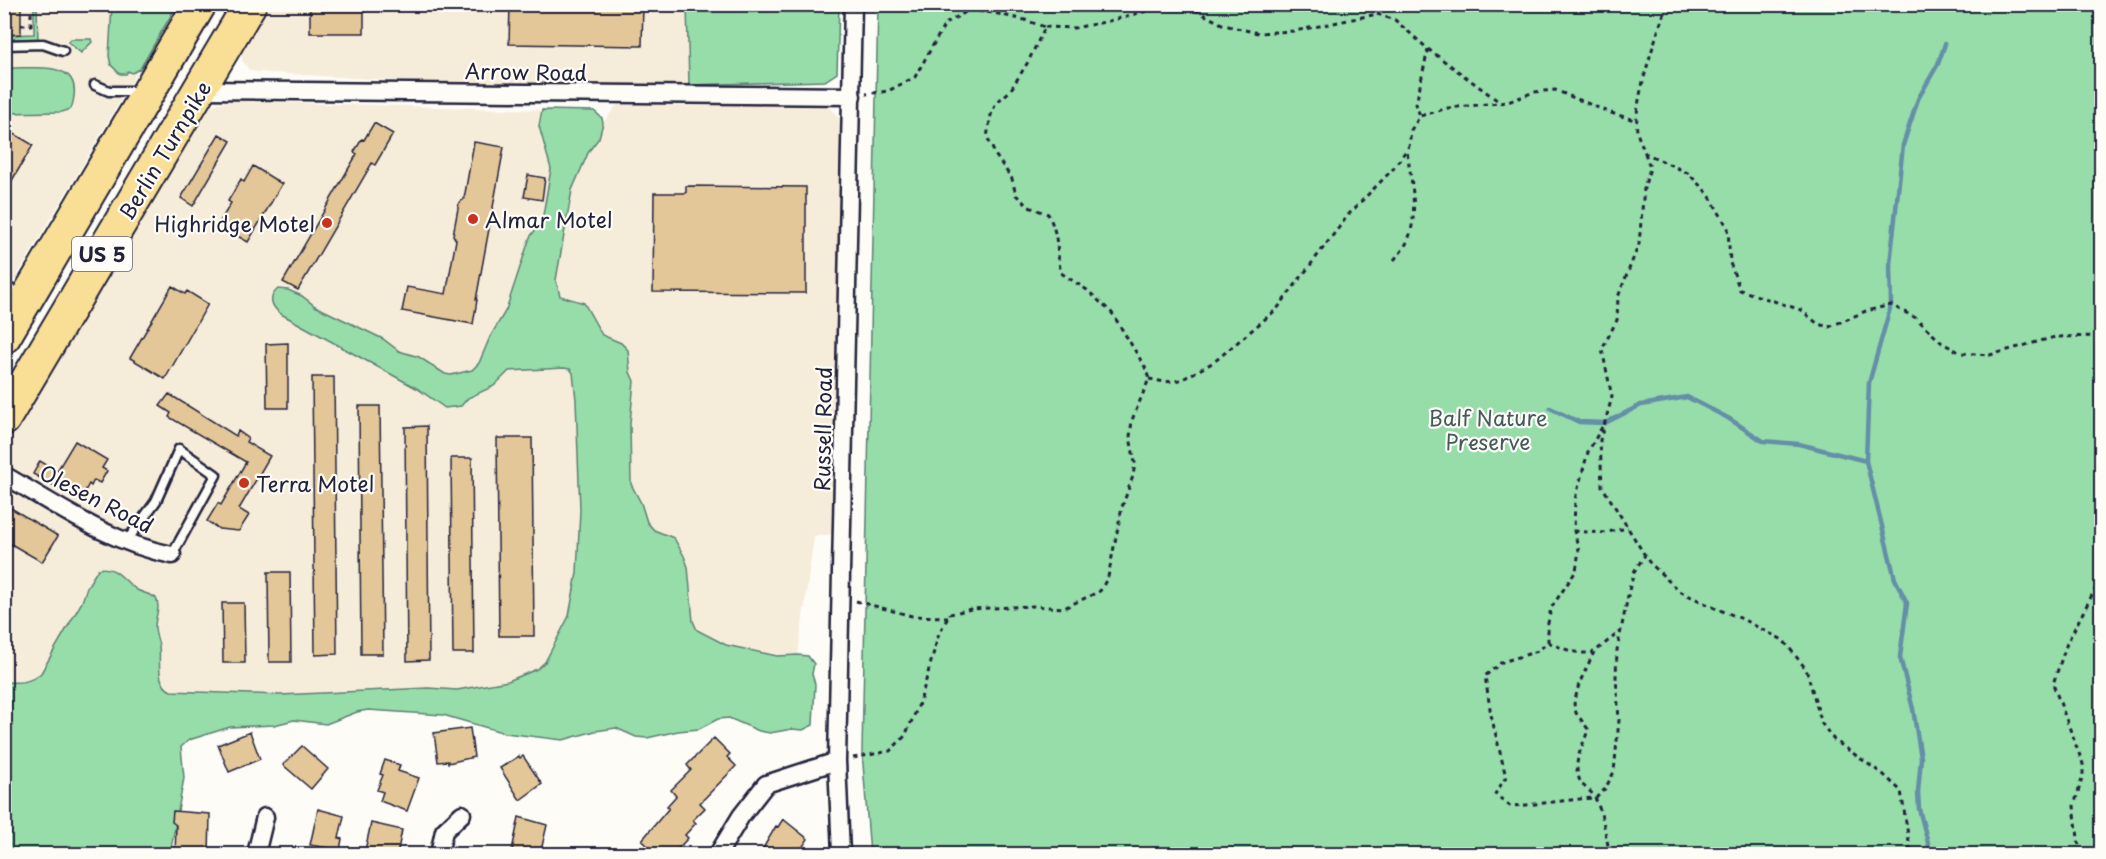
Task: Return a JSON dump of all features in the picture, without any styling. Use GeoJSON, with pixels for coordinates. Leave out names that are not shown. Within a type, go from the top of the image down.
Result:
{"type":"FeatureCollection","features":[{"type":"Feature","properties":{"kind":"highway","name":"Berlin Turnpike"},"geometry":{"type":"LineString","coordinates":[[4,337],[15,296],[149,91],[200,4]]}},
{"type":"Feature","properties":{"kind":"highway","name":"Berlin Turnpike"},"geometry":{"type":"LineString","coordinates":[[4,419],[250,4]]}},
{"type":"Feature","properties":{"kind":"highway"},"geometry":{"type":"LineString","coordinates":[[149,91],[200,90]]}},
{"type":"Feature","properties":{"kind":"street","name":"Russell Road"},"geometry":{"type":"LineString","coordinates":[[841,855],[837,761],[853,4]]}},
{"type":"Feature","properties":{"kind":"street","name":"Arrow Road"},"geometry":{"type":"LineString","coordinates":[[200,90],[852,96]]}},
{"type":"Feature","properties":{"kind":"street","name":"Olesen Road"},"geometry":{"type":"LineString","coordinates":[[4,475],[125,543],[147,551],[172,555]]}},
{"type":"Feature","properties":{"kind":"street"},"geometry":{"type":"LineString","coordinates":[[718,855],[741,816],[766,784],[837,761]]}},
{"type":"Feature","properties":{"kind":"street"},"geometry":{"type":"LineString","coordinates":[[439,855],[444,831],[462,814]]}},
{"type":"Feature","properties":{"kind":"street"},"geometry":{"type":"LineString","coordinates":[[256,855],[265,817]]}},
{"type":"Feature","properties":{"kind":"lane"},"geometry":{"type":"LineString","coordinates":[[4,45],[43,44],[63,51]]}},
{"type":"Feature","properties":{"kind":"lane"},"geometry":{"type":"LineString","coordinates":[[95,85],[119,92],[149,91]]}},
{"type":"Feature","properties":{"kind":"lane"},"geometry":{"type":"LineString","coordinates":[[125,543],[156,501],[179,449],[216,474],[172,555]]}},
{"type":"Feature","properties":{"kind":"path"},"geometry":{"type":"LineString","coordinates":[[21,25],[31,25],[31,4]]}},
{"type":"Feature","properties":{"kind":"path"},"geometry":{"type":"LineString","coordinates":[[1377,14],[1379,4]]}},
{"type":"Feature","properties":{"kind":"path"},"geometry":{"type":"LineString","coordinates":[[1667,4],[1647,69],[1638,120],[1637,132],[1650,168],[1644,188],[1643,218],[1638,244],[1618,297],[1617,320],[1602,349],[1612,397],[1600,440],[1602,486],[1649,562],[1679,591],[1783,640],[1806,669],[1822,724],[1834,740],[1884,775],[1900,791],[1911,855]]}},
{"type":"Feature","properties":{"kind":"path"},"geometry":{"type":"LineString","coordinates":[[852,96],[888,91],[915,77],[945,24],[969,10],[1005,15],[1045,27],[1085,26],[1166,6],[1197,11],[1224,25],[1258,33],[1295,31],[1377,14],[1395,20],[1428,49],[1501,103]]}},
{"type":"Feature","properties":{"kind":"path"},"geometry":{"type":"LineString","coordinates":[[837,761],[890,752],[905,736],[920,702],[939,633],[950,614],[971,609],[1033,606],[1064,608],[1100,591],[1108,577],[1122,507],[1135,464],[1130,436],[1132,420],[1149,379],[1145,367],[1112,313],[1087,290],[1061,273],[1059,246],[1048,214],[1029,207],[1016,195],[1012,179],[996,156],[987,137],[996,103],[1010,90],[1028,62],[1045,27]]}},
{"type":"Feature","properties":{"kind":"path"},"geometry":{"type":"LineString","coordinates":[[1420,116],[1416,104],[1428,49]]}},
{"type":"Feature","properties":{"kind":"path"},"geometry":{"type":"LineString","coordinates":[[1395,260],[1406,244],[1413,220],[1412,184],[1407,149],[1411,130],[1420,116],[1448,108],[1501,103],[1534,92],[1555,90],[1611,113],[1638,120]]}},
{"type":"Feature","properties":{"kind":"path"},"geometry":{"type":"LineString","coordinates":[[1149,379],[1165,382],[1181,380],[1214,362],[1277,309],[1349,214],[1394,168],[1407,149]]}},
{"type":"Feature","properties":{"kind":"path"},"geometry":{"type":"LineString","coordinates":[[1646,153],[1688,173],[1709,195],[1728,228],[1730,263],[1740,290],[1801,310],[1818,324],[1829,327],[1866,311],[1891,305],[1916,318],[1942,343],[1960,352],[1990,355],[2055,337],[2102,336]]}},
{"type":"Feature","properties":{"kind":"path"},"geometry":{"type":"LineString","coordinates":[[1605,423],[1588,452],[1575,498],[1574,531],[1579,550],[1576,571],[1551,608],[1548,642],[1538,651],[1502,662],[1485,676],[1491,715],[1506,777],[1494,794],[1510,806],[1533,806],[1566,799],[1596,798],[1605,789],[1614,772],[1619,720],[1617,659],[1621,631],[1632,578],[1645,555]]}},
{"type":"Feature","properties":{"kind":"path"},"geometry":{"type":"LineString","coordinates":[[1574,531],[1602,534],[1628,528]]}},
{"type":"Feature","properties":{"kind":"path"},"geometry":{"type":"LineString","coordinates":[[2080,855],[2074,806],[2083,775],[2083,764],[2053,684],[2067,643],[2102,576]]}},
{"type":"Feature","properties":{"kind":"path"},"geometry":{"type":"LineString","coordinates":[[841,596],[844,599],[912,616],[948,617]]}},
{"type":"Feature","properties":{"kind":"path"},"geometry":{"type":"LineString","coordinates":[[1548,642],[1587,654],[1594,652],[1621,631]]}},
{"type":"Feature","properties":{"kind":"path"},"geometry":{"type":"LineString","coordinates":[[1594,652],[1579,684],[1574,704],[1578,719],[1588,729],[1577,767],[1580,784],[1596,798],[1610,855]]}},
{"type":"Feature","properties":{"kind":"shaded area"},"geometry":{"type":"Polygon","coordinates":[[[5,5],[177,5],[5,296],[5,5]]]}},
{"type":"Feature","properties":{"kind":"shaded area"},"geometry":{"type":"Polygon","coordinates":[[[265,5],[687,5],[689,85],[434,83],[258,72],[249,70],[242,60],[241,51],[265,5]]]}},
{"type":"Feature","properties":{"kind":"shaded area"},"geometry":{"type":"Polygon","coordinates":[[[231,101],[542,110],[539,126],[551,169],[542,221],[530,237],[506,310],[490,337],[479,363],[472,370],[451,375],[445,374],[419,357],[399,351],[383,339],[315,306],[302,297],[281,314],[418,389],[445,408],[461,406],[468,398],[494,386],[509,371],[564,368],[570,369],[573,373],[580,510],[577,573],[569,616],[545,662],[537,669],[508,681],[457,690],[428,688],[280,695],[171,691],[163,684],[160,674],[155,627],[158,607],[147,593],[137,590],[113,570],[103,567],[87,587],[82,602],[41,673],[33,680],[5,682],[4,442],[203,111],[217,103],[231,101]]]}},
{"type":"Feature","properties":{"kind":"shaded area"},"geometry":{"type":"Polygon","coordinates":[[[617,105],[828,106],[842,121],[832,534],[814,536],[798,655],[777,656],[726,645],[698,631],[693,621],[688,567],[684,556],[674,538],[654,530],[647,522],[641,503],[631,484],[630,423],[634,382],[630,372],[628,350],[621,343],[602,335],[584,303],[564,298],[557,291],[556,280],[572,190],[589,151],[599,138],[603,123],[617,105]]]}},
{"type":"Feature","properties":{"kind":"green space"},"geometry":{"type":"Polygon","coordinates":[[[112,5],[177,5],[140,69],[132,73],[128,71],[126,74],[120,74],[111,65],[109,56],[112,5]]]}},
{"type":"Feature","properties":{"kind":"green space"},"geometry":{"type":"Polygon","coordinates":[[[687,5],[839,5],[837,73],[825,81],[689,85],[687,5]]]}},
{"type":"Feature","properties":{"kind":"green space","name":"Balf Nature Preserve"},"geometry":{"type":"Polygon","coordinates":[[[878,5],[2101,5],[2101,854],[870,854],[862,751],[878,5]]]}},
{"type":"Feature","properties":{"kind":"green space"},"geometry":{"type":"Polygon","coordinates":[[[34,8],[37,8],[38,39],[9,39],[9,35],[34,34],[34,8]]]}},
{"type":"Feature","properties":{"kind":"green space"},"geometry":{"type":"Polygon","coordinates":[[[71,39],[91,39],[92,42],[81,53],[68,42],[71,39]]]}},
{"type":"Feature","properties":{"kind":"green space"},"geometry":{"type":"Polygon","coordinates":[[[5,68],[45,68],[66,74],[72,81],[74,93],[71,109],[62,112],[5,113],[5,68]]]}},
{"type":"Feature","properties":{"kind":"green space"},"geometry":{"type":"Polygon","coordinates":[[[542,110],[594,111],[602,118],[599,138],[589,151],[572,190],[556,280],[560,296],[584,303],[602,335],[621,343],[628,350],[630,372],[634,381],[630,423],[631,484],[641,503],[647,522],[654,530],[674,538],[684,556],[688,567],[693,621],[697,630],[726,645],[777,656],[808,656],[814,664],[812,674],[815,684],[813,725],[803,730],[792,729],[770,733],[759,731],[729,718],[718,719],[699,729],[647,738],[636,737],[616,728],[563,740],[505,733],[443,715],[368,710],[326,724],[294,720],[274,725],[230,727],[189,740],[181,747],[184,778],[170,854],[5,854],[4,682],[24,682],[41,673],[82,602],[87,587],[98,569],[115,571],[137,590],[156,598],[158,609],[155,629],[159,646],[160,671],[163,683],[171,691],[280,695],[428,688],[457,690],[508,681],[537,669],[545,662],[569,616],[577,573],[580,510],[576,400],[573,373],[570,369],[509,371],[494,386],[468,398],[461,406],[445,408],[418,389],[281,314],[272,302],[278,289],[288,290],[302,296],[315,306],[383,339],[399,351],[419,357],[445,374],[451,375],[472,370],[479,363],[490,337],[506,310],[530,237],[542,221],[551,169],[539,126],[542,110]]]}},
{"type":"Feature","properties":{"kind":"building"},"geometry":{"type":"Polygon","coordinates":[[[4,4],[21,4],[21,34],[4,35],[4,4]]]}},
{"type":"Feature","properties":{"kind":"building"},"geometry":{"type":"Polygon","coordinates":[[[310,4],[364,4],[364,33],[310,33],[310,4]]]}},
{"type":"Feature","properties":{"kind":"building"},"geometry":{"type":"Polygon","coordinates":[[[510,4],[643,4],[642,46],[509,44],[510,4]]]}},
{"type":"Feature","properties":{"kind":"building","name":"Highridge Motel"},"geometry":{"type":"Polygon","coordinates":[[[374,123],[393,134],[375,165],[372,163],[298,290],[283,282],[357,154],[354,152],[374,123]]]}},
{"type":"Feature","properties":{"kind":"building"},"geometry":{"type":"Polygon","coordinates":[[[11,132],[33,145],[4,194],[4,142],[11,132]]]}},
{"type":"Feature","properties":{"kind":"building"},"geometry":{"type":"Polygon","coordinates":[[[219,134],[231,141],[193,206],[181,198],[219,134]]]}},
{"type":"Feature","properties":{"kind":"building","name":"Almar Motel"},"geometry":{"type":"Polygon","coordinates":[[[474,142],[504,147],[473,324],[402,311],[407,287],[446,294],[456,240],[453,235],[459,203],[464,199],[474,142]]]}},
{"type":"Feature","properties":{"kind":"building"},"geometry":{"type":"Polygon","coordinates":[[[253,166],[282,184],[248,242],[218,225],[241,179],[244,182],[253,166]]]}},
{"type":"Feature","properties":{"kind":"building"},"geometry":{"type":"Polygon","coordinates":[[[528,175],[545,178],[542,200],[524,197],[528,175]]]}},
{"type":"Feature","properties":{"kind":"building"},"geometry":{"type":"Polygon","coordinates":[[[686,186],[806,187],[806,293],[653,292],[654,193],[686,193],[686,186]]]}},
{"type":"Feature","properties":{"kind":"building"},"geometry":{"type":"Polygon","coordinates":[[[172,286],[185,294],[187,291],[208,304],[165,379],[130,358],[172,286]]]}},
{"type":"Feature","properties":{"kind":"building"},"geometry":{"type":"Polygon","coordinates":[[[288,343],[288,408],[267,408],[266,344],[288,343]]]}},
{"type":"Feature","properties":{"kind":"building"},"geometry":{"type":"Polygon","coordinates":[[[312,377],[334,377],[337,654],[315,655],[312,377]]]}},
{"type":"Feature","properties":{"kind":"building","name":"Terra Motel"},"geometry":{"type":"Polygon","coordinates":[[[169,394],[236,436],[238,431],[248,438],[246,442],[270,456],[239,509],[249,515],[239,531],[219,529],[207,521],[218,503],[221,505],[246,462],[169,417],[171,413],[160,406],[169,394]]]}},
{"type":"Feature","properties":{"kind":"building"},"geometry":{"type":"Polygon","coordinates":[[[359,406],[380,406],[383,654],[361,654],[359,406]]]}},
{"type":"Feature","properties":{"kind":"building"},"geometry":{"type":"Polygon","coordinates":[[[427,426],[429,660],[407,661],[405,427],[427,426]]]}},
{"type":"Feature","properties":{"kind":"building"},"geometry":{"type":"Polygon","coordinates":[[[497,438],[532,438],[534,636],[499,636],[497,438]]]}},
{"type":"Feature","properties":{"kind":"building"},"geometry":{"type":"Polygon","coordinates":[[[75,441],[107,460],[102,468],[107,471],[100,483],[94,480],[91,486],[89,484],[80,500],[33,474],[40,461],[57,471],[75,441]]]}},
{"type":"Feature","properties":{"kind":"building"},"geometry":{"type":"Polygon","coordinates":[[[451,458],[472,458],[474,653],[453,653],[451,458]]]}},
{"type":"Feature","properties":{"kind":"building"},"geometry":{"type":"Polygon","coordinates":[[[4,504],[58,536],[42,562],[4,540],[4,504]]]}},
{"type":"Feature","properties":{"kind":"building"},"geometry":{"type":"Polygon","coordinates":[[[268,572],[290,572],[291,662],[269,662],[268,572]]]}},
{"type":"Feature","properties":{"kind":"building"},"geometry":{"type":"Polygon","coordinates":[[[222,603],[244,603],[245,663],[223,663],[222,603]]]}},
{"type":"Feature","properties":{"kind":"building"},"geometry":{"type":"Polygon","coordinates":[[[470,728],[474,757],[448,763],[448,761],[438,762],[434,733],[470,728]]]}},
{"type":"Feature","properties":{"kind":"building"},"geometry":{"type":"Polygon","coordinates":[[[250,732],[260,759],[229,772],[218,745],[250,732]]]}},
{"type":"Feature","properties":{"kind":"building"},"geometry":{"type":"Polygon","coordinates":[[[714,738],[730,754],[727,757],[736,766],[700,803],[705,808],[693,820],[696,823],[685,835],[688,838],[672,855],[656,855],[642,840],[669,808],[667,806],[676,796],[671,790],[691,770],[687,765],[714,738]]]}},
{"type":"Feature","properties":{"kind":"building"},"geometry":{"type":"Polygon","coordinates":[[[302,746],[328,769],[311,789],[283,765],[302,746]]]}},
{"type":"Feature","properties":{"kind":"building"},"geometry":{"type":"Polygon","coordinates":[[[519,756],[520,758],[523,756],[542,784],[520,800],[500,768],[519,756]]]}},
{"type":"Feature","properties":{"kind":"building"},"geometry":{"type":"Polygon","coordinates":[[[385,760],[400,765],[398,771],[419,778],[407,811],[380,801],[383,792],[377,790],[383,775],[380,774],[385,760]]]}},
{"type":"Feature","properties":{"kind":"building"},"geometry":{"type":"Polygon","coordinates":[[[318,809],[344,816],[339,838],[342,839],[340,850],[310,845],[318,809]]]}},
{"type":"Feature","properties":{"kind":"building"},"geometry":{"type":"Polygon","coordinates":[[[173,811],[210,814],[209,855],[175,855],[176,825],[172,822],[173,811]]]}},
{"type":"Feature","properties":{"kind":"building"},"geometry":{"type":"Polygon","coordinates":[[[519,817],[547,825],[540,855],[511,855],[519,817]]]}},
{"type":"Feature","properties":{"kind":"building"},"geometry":{"type":"Polygon","coordinates":[[[783,819],[808,839],[797,855],[769,855],[762,850],[776,826],[778,827],[783,819]]]}},
{"type":"Feature","properties":{"kind":"building"},"geometry":{"type":"Polygon","coordinates":[[[371,823],[402,830],[397,855],[364,855],[371,823]]]}},
{"type":"Feature","properties":{"kind":"waterway"},"geometry":{"type":"LineString","coordinates":[[1931,854],[1919,809],[1921,758],[1913,709],[1900,657],[1907,603],[1895,579],[1866,461],[1869,383],[1891,305],[1890,264],[1903,145],[1918,99],[1938,64],[1945,44]]}},
{"type":"Feature","properties":{"kind":"waterway"},"geometry":{"type":"LineString","coordinates":[[1550,408],[1579,422],[1605,423],[1641,405],[1687,397],[1728,418],[1763,441],[1799,444],[1866,461]]}},
{"type":"Feature","properties":{"kind":"place","name":"Almar Motel"},"geometry":{"type":"Point","coordinates":[473,219]}},
{"type":"Feature","properties":{"kind":"place","name":"Highridge Motel"},"geometry":{"type":"Point","coordinates":[327,223]}},
{"type":"Feature","properties":{"kind":"place","name":"Terra Motel"},"geometry":{"type":"Point","coordinates":[244,483]}}]}
